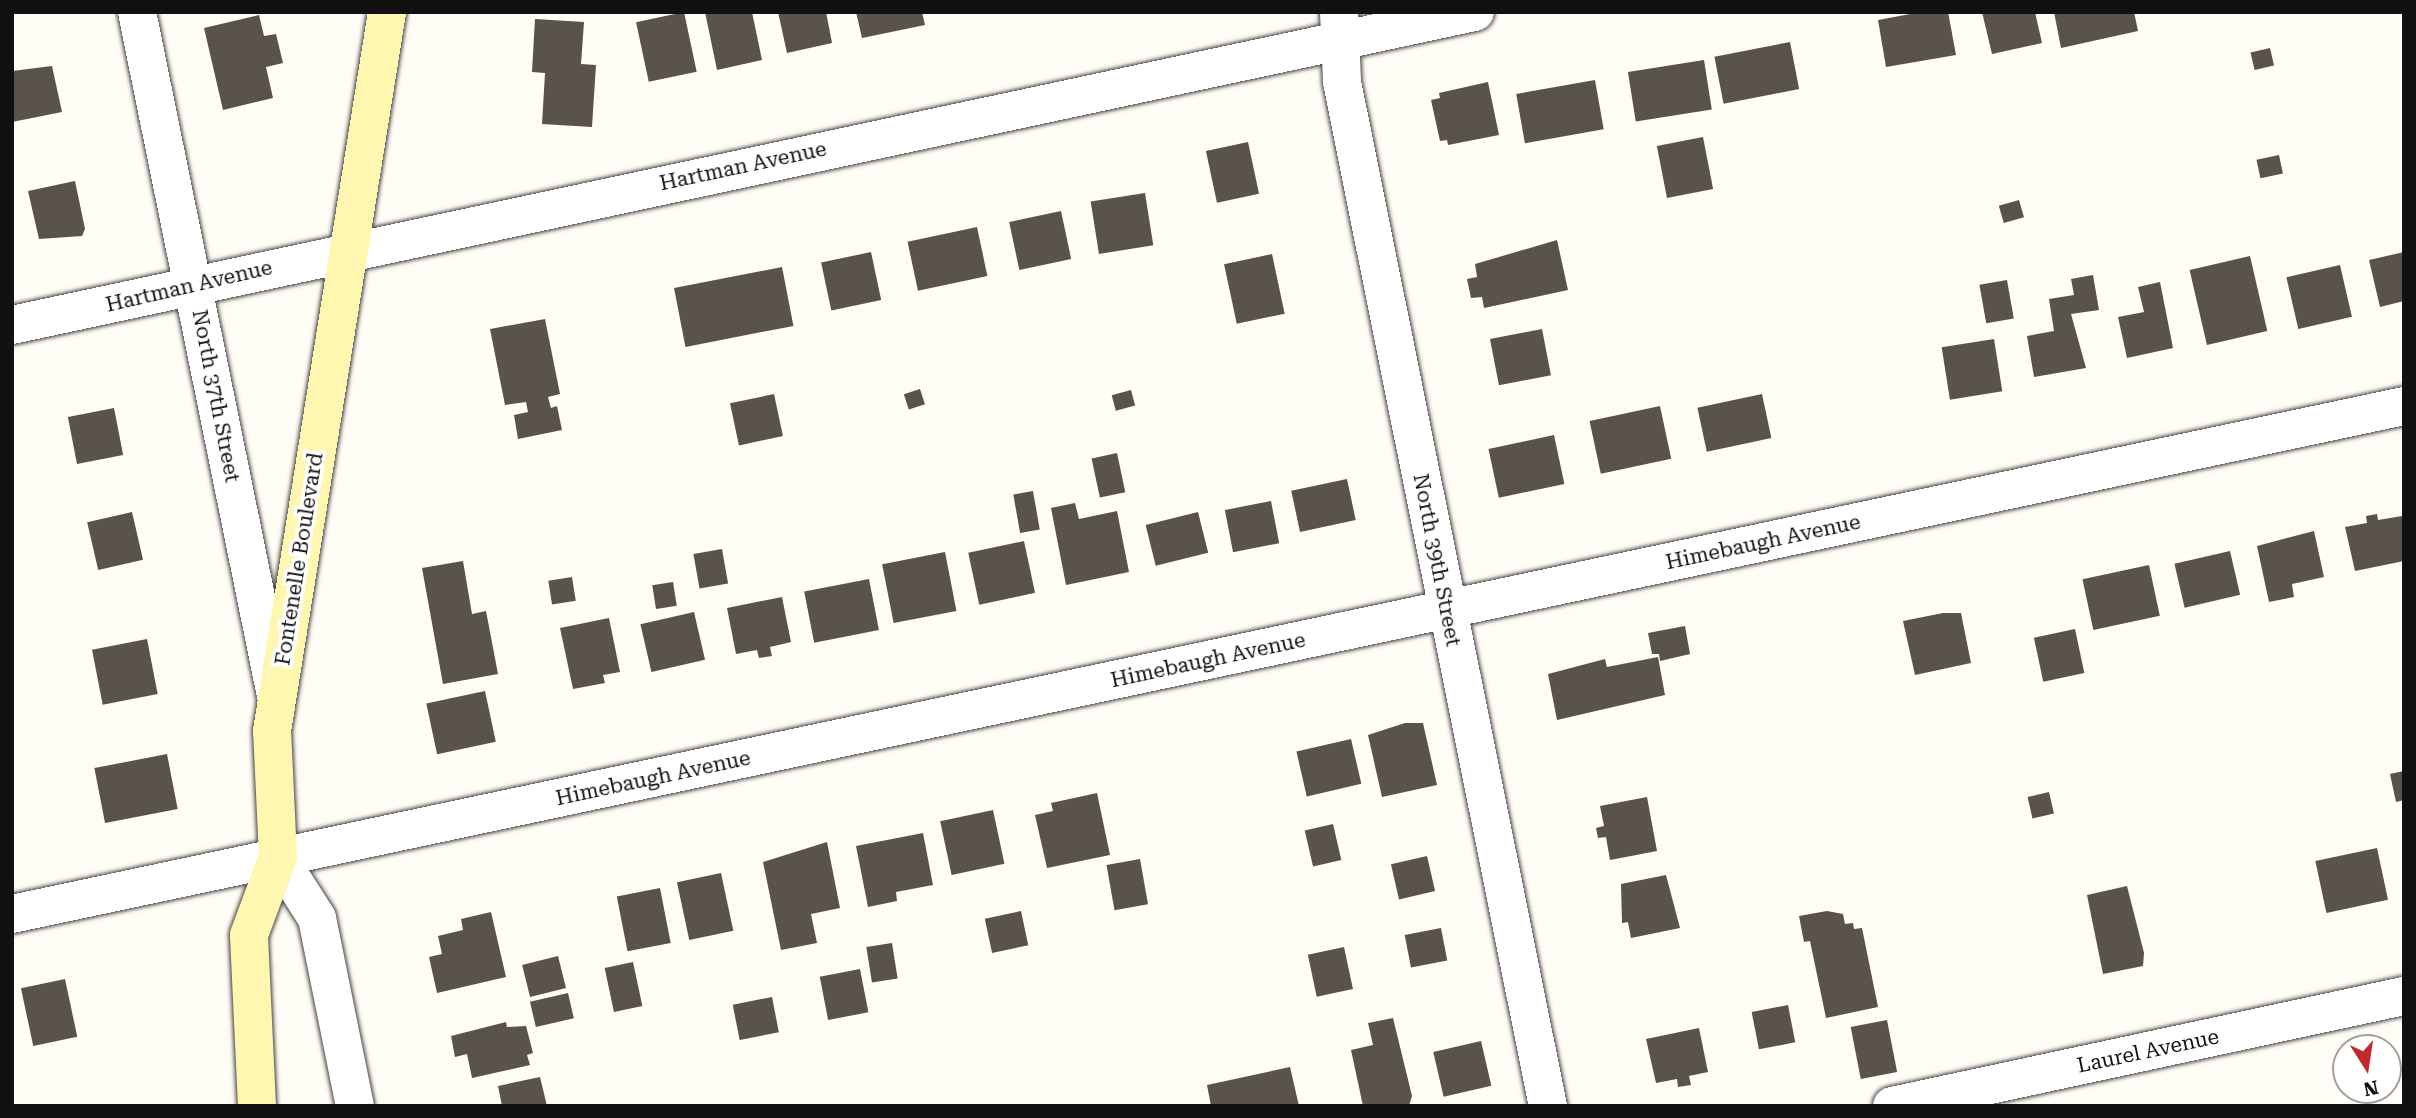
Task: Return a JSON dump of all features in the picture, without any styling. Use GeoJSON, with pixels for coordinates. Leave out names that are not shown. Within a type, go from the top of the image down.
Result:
{"type":"FeatureCollection","features":[{"type":"Feature","properties":{"kind":"main road","name":"Fontenelle Boulevard"},"geometry":{"type":"LineString","coordinates":[[257,1106],[249,935],[278,857],[272,731],[387,12]]}},
{"type":"Feature","properties":{"kind":"street","name":"North 37th Street"},"geometry":{"type":"LineString","coordinates":[[137,12],[276,698]]}},
{"type":"Feature","properties":{"kind":"street","name":"Hartman Avenue"},"geometry":{"type":"LineString","coordinates":[[12,325],[1340,26],[1475,12]]}},
{"type":"Feature","properties":{"kind":"street","name":"North 39th Street"},"geometry":{"type":"LineString","coordinates":[[1340,26],[1342,82],[1548,1106]]}},
{"type":"Feature","properties":{"kind":"street","name":"Himebaugh Avenue"},"geometry":{"type":"LineString","coordinates":[[12,914],[2404,405]]}},
{"type":"Feature","properties":{"kind":"street"},"geometry":{"type":"LineString","coordinates":[[278,857],[317,918],[355,1106]]}},
{"type":"Feature","properties":{"kind":"street","name":"Laurel Avenue"},"geometry":{"type":"LineString","coordinates":[[1892,1106],[2404,996]]}},
{"type":"Feature","properties":{"kind":"building"},"geometry":{"type":"Polygon","coordinates":[[[684,12],[697,72],[649,82],[636,22],[684,12]]]}},
{"type":"Feature","properties":{"kind":"building"},"geometry":{"type":"Polygon","coordinates":[[[705,12],[752,12],[762,60],[717,70],[705,12]]]}},
{"type":"Feature","properties":{"kind":"building"},"geometry":{"type":"Polygon","coordinates":[[[778,12],[826,12],[832,43],[787,53],[778,12]]]}},
{"type":"Feature","properties":{"kind":"building"},"geometry":{"type":"Polygon","coordinates":[[[856,12],[922,12],[925,25],[862,38],[856,12]]]}},
{"type":"Feature","properties":{"kind":"building"},"geometry":{"type":"Polygon","coordinates":[[[1921,12],[1948,12],[1956,55],[1886,67],[1878,20],[1921,12]]]}},
{"type":"Feature","properties":{"kind":"building"},"geometry":{"type":"Polygon","coordinates":[[[1982,12],[2035,12],[2042,43],[1992,54],[1982,12]]]}},
{"type":"Feature","properties":{"kind":"building"},"geometry":{"type":"Polygon","coordinates":[[[2054,12],[2134,12],[2138,31],[2061,48],[2054,12]]]}},
{"type":"Feature","properties":{"kind":"building"},"geometry":{"type":"Polygon","coordinates":[[[259,15],[264,36],[276,34],[283,63],[266,67],[273,98],[223,110],[204,28],[259,15]]]}},
{"type":"Feature","properties":{"kind":"building"},"geometry":{"type":"Polygon","coordinates":[[[535,19],[584,22],[581,64],[596,65],[592,127],[542,124],[545,73],[532,72],[535,19]]]}},
{"type":"Feature","properties":{"kind":"building"},"geometry":{"type":"Polygon","coordinates":[[[1790,42],[1799,89],[1724,104],[1714,57],[1790,42]]]}},
{"type":"Feature","properties":{"kind":"building"},"geometry":{"type":"Polygon","coordinates":[[[2270,48],[2274,66],[2255,70],[2251,52],[2270,48]]]}},
{"type":"Feature","properties":{"kind":"building"},"geometry":{"type":"Polygon","coordinates":[[[1704,60],[1712,109],[1636,121],[1628,72],[1704,60]]]}},
{"type":"Feature","properties":{"kind":"building"},"geometry":{"type":"Polygon","coordinates":[[[52,66],[62,112],[12,122],[12,71],[52,66]]]}},
{"type":"Feature","properties":{"kind":"building"},"geometry":{"type":"Polygon","coordinates":[[[1595,80],[1604,129],[1525,143],[1516,94],[1595,80]]]}},
{"type":"Feature","properties":{"kind":"building"},"geometry":{"type":"Polygon","coordinates":[[[1488,82],[1499,135],[1448,145],[1447,140],[1440,141],[1431,100],[1440,98],[1439,93],[1488,82]]]}},
{"type":"Feature","properties":{"kind":"building"},"geometry":{"type":"Polygon","coordinates":[[[1703,137],[1713,189],[1667,198],[1657,146],[1703,137]]]}},
{"type":"Feature","properties":{"kind":"building"},"geometry":{"type":"Polygon","coordinates":[[[1248,142],[1259,194],[1217,203],[1206,151],[1248,142]]]}},
{"type":"Feature","properties":{"kind":"building"},"geometry":{"type":"Polygon","coordinates":[[[2279,155],[2283,174],[2260,178],[2257,160],[2279,155]]]}},
{"type":"Feature","properties":{"kind":"building"},"geometry":{"type":"Polygon","coordinates":[[[75,181],[85,229],[82,236],[39,239],[28,191],[75,181]]]}},
{"type":"Feature","properties":{"kind":"building"},"geometry":{"type":"Polygon","coordinates":[[[1145,193],[1153,245],[1099,254],[1091,202],[1145,193]]]}},
{"type":"Feature","properties":{"kind":"building"},"geometry":{"type":"Polygon","coordinates":[[[2019,200],[2024,217],[2004,223],[1999,206],[2019,200]]]}},
{"type":"Feature","properties":{"kind":"building"},"geometry":{"type":"Polygon","coordinates":[[[1061,211],[1071,259],[1019,270],[1009,222],[1061,211]]]}},
{"type":"Feature","properties":{"kind":"building"},"geometry":{"type":"Polygon","coordinates":[[[977,227],[987,276],[918,291],[908,242],[977,227]]]}},
{"type":"Feature","properties":{"kind":"building"},"geometry":{"type":"Polygon","coordinates":[[[1557,240],[1568,290],[1484,308],[1482,297],[1471,298],[1467,279],[1477,277],[1475,264],[1557,240]]]}},
{"type":"Feature","properties":{"kind":"building"},"geometry":{"type":"Polygon","coordinates":[[[871,252],[881,300],[831,311],[821,263],[871,252]]]}},
{"type":"Feature","properties":{"kind":"building"},"geometry":{"type":"Polygon","coordinates":[[[2404,252],[2404,301],[2380,307],[2369,260],[2404,252]]]}},
{"type":"Feature","properties":{"kind":"building"},"geometry":{"type":"Polygon","coordinates":[[[1272,254],[1285,314],[1237,324],[1224,264],[1272,254]]]}},
{"type":"Feature","properties":{"kind":"building"},"geometry":{"type":"Polygon","coordinates":[[[2250,256],[2267,331],[2207,345],[2190,270],[2250,256]]]}},
{"type":"Feature","properties":{"kind":"building"},"geometry":{"type":"Polygon","coordinates":[[[2340,265],[2352,317],[2298,329],[2286,277],[2340,265]]]}},
{"type":"Feature","properties":{"kind":"building"},"geometry":{"type":"Polygon","coordinates":[[[782,267],[793,326],[685,347],[674,288],[782,267]]]}},
{"type":"Feature","properties":{"kind":"building"},"geometry":{"type":"Polygon","coordinates":[[[2093,275],[2099,310],[2071,314],[2086,368],[2034,377],[2027,336],[2054,331],[2049,299],[2074,295],[2071,279],[2093,275]]]}},
{"type":"Feature","properties":{"kind":"building"},"geometry":{"type":"Polygon","coordinates":[[[2007,280],[2014,318],[1986,323],[1979,285],[2007,280]]]}},
{"type":"Feature","properties":{"kind":"building"},"geometry":{"type":"Polygon","coordinates":[[[2160,282],[2173,348],[2127,358],[2118,317],[2144,312],[2138,287],[2160,282]]]}},
{"type":"Feature","properties":{"kind":"building"},"geometry":{"type":"Polygon","coordinates":[[[545,319],[560,394],[548,397],[551,408],[557,406],[562,430],[518,439],[514,415],[528,412],[526,402],[505,405],[490,329],[545,319]]]}},
{"type":"Feature","properties":{"kind":"building"},"geometry":{"type":"Polygon","coordinates":[[[1542,329],[1551,375],[1499,385],[1490,339],[1542,329]]]}},
{"type":"Feature","properties":{"kind":"building"},"geometry":{"type":"Polygon","coordinates":[[[1994,339],[2002,391],[1950,400],[1942,347],[1994,339]]]}},
{"type":"Feature","properties":{"kind":"building"},"geometry":{"type":"Polygon","coordinates":[[[920,389],[925,404],[909,409],[904,394],[920,389]]]}},
{"type":"Feature","properties":{"kind":"building"},"geometry":{"type":"Polygon","coordinates":[[[1131,390],[1135,405],[1116,411],[1112,395],[1131,390]]]}},
{"type":"Feature","properties":{"kind":"building"},"geometry":{"type":"Polygon","coordinates":[[[774,394],[783,436],[739,445],[730,403],[774,394]]]}},
{"type":"Feature","properties":{"kind":"building"},"geometry":{"type":"Polygon","coordinates":[[[1762,394],[1771,438],[1707,452],[1697,408],[1762,394]]]}},
{"type":"Feature","properties":{"kind":"building"},"geometry":{"type":"Polygon","coordinates":[[[1660,406],[1671,459],[1601,474],[1590,421],[1660,406]]]}},
{"type":"Feature","properties":{"kind":"building"},"geometry":{"type":"Polygon","coordinates":[[[114,408],[123,455],[77,464],[68,417],[114,408]]]}},
{"type":"Feature","properties":{"kind":"building"},"geometry":{"type":"Polygon","coordinates":[[[1554,435],[1564,484],[1499,498],[1488,449],[1554,435]]]}},
{"type":"Feature","properties":{"kind":"building"},"geometry":{"type":"Polygon","coordinates":[[[1117,453],[1125,492],[1100,498],[1092,458],[1117,453]]]}},
{"type":"Feature","properties":{"kind":"building"},"geometry":{"type":"Polygon","coordinates":[[[1347,479],[1356,520],[1300,532],[1291,491],[1347,479]]]}},
{"type":"Feature","properties":{"kind":"building"},"geometry":{"type":"Polygon","coordinates":[[[1033,491],[1040,529],[1020,533],[1013,494],[1033,491]]]}},
{"type":"Feature","properties":{"kind":"building"},"geometry":{"type":"Polygon","coordinates":[[[1271,501],[1279,543],[1233,552],[1225,510],[1271,501]]]}},
{"type":"Feature","properties":{"kind":"building"},"geometry":{"type":"Polygon","coordinates":[[[1075,503],[1079,519],[1117,511],[1129,572],[1066,585],[1051,508],[1075,503]]]}},
{"type":"Feature","properties":{"kind":"building"},"geometry":{"type":"Polygon","coordinates":[[[132,512],[143,560],[98,570],[87,522],[132,512]]]}},
{"type":"Feature","properties":{"kind":"building"},"geometry":{"type":"Polygon","coordinates":[[[1198,512],[1208,553],[1156,566],[1146,525],[1198,512]]]}},
{"type":"Feature","properties":{"kind":"building"},"geometry":{"type":"Polygon","coordinates":[[[2377,514],[2378,520],[2402,516],[2404,561],[2355,571],[2345,527],[2367,523],[2366,516],[2377,514]]]}},
{"type":"Feature","properties":{"kind":"building"},"geometry":{"type":"Polygon","coordinates":[[[2314,531],[2324,577],[2292,584],[2294,597],[2269,602],[2257,546],[2314,531]]]}},
{"type":"Feature","properties":{"kind":"building"},"geometry":{"type":"Polygon","coordinates":[[[1024,541],[1035,593],[979,605],[968,553],[1024,541]]]}},
{"type":"Feature","properties":{"kind":"building"},"geometry":{"type":"Polygon","coordinates":[[[722,549],[728,583],[700,589],[693,554],[722,549]]]}},
{"type":"Feature","properties":{"kind":"building"},"geometry":{"type":"Polygon","coordinates":[[[2230,551],[2240,595],[2185,608],[2174,564],[2230,551]]]}},
{"type":"Feature","properties":{"kind":"building"},"geometry":{"type":"Polygon","coordinates":[[[945,552],[956,611],[894,623],[882,564],[945,552]]]}},
{"type":"Feature","properties":{"kind":"building"},"geometry":{"type":"Polygon","coordinates":[[[463,561],[472,614],[486,611],[498,674],[443,684],[422,568],[463,561]]]}},
{"type":"Feature","properties":{"kind":"building"},"geometry":{"type":"Polygon","coordinates":[[[2149,565],[2160,616],[2093,630],[2082,579],[2149,565]]]}},
{"type":"Feature","properties":{"kind":"building"},"geometry":{"type":"Polygon","coordinates":[[[572,577],[576,601],[552,604],[548,581],[572,577]]]}},
{"type":"Feature","properties":{"kind":"building"},"geometry":{"type":"Polygon","coordinates":[[[869,579],[879,630],[814,643],[804,592],[869,579]]]}},
{"type":"Feature","properties":{"kind":"building"},"geometry":{"type":"Polygon","coordinates":[[[673,582],[677,606],[656,609],[652,585],[673,582]]]}},
{"type":"Feature","properties":{"kind":"building"},"geometry":{"type":"Polygon","coordinates":[[[782,597],[791,642],[770,647],[772,656],[759,658],[757,650],[736,654],[727,608],[782,597]]]}},
{"type":"Feature","properties":{"kind":"building"},"geometry":{"type":"Polygon","coordinates":[[[694,612],[705,660],[651,672],[640,624],[694,612]]]}},
{"type":"Feature","properties":{"kind":"building"},"geometry":{"type":"Polygon","coordinates":[[[1943,613],[1961,613],[1971,663],[1915,675],[1903,621],[1943,613]]]}},
{"type":"Feature","properties":{"kind":"building"},"geometry":{"type":"Polygon","coordinates":[[[609,618],[620,672],[603,675],[605,683],[573,689],[560,628],[609,618]]]}},
{"type":"Feature","properties":{"kind":"building"},"geometry":{"type":"Polygon","coordinates":[[[1685,626],[1690,654],[1660,661],[1659,654],[1652,654],[1648,633],[1685,626]]]}},
{"type":"Feature","properties":{"kind":"building"},"geometry":{"type":"Polygon","coordinates":[[[2075,629],[2084,673],[2043,682],[2034,638],[2075,629]]]}},
{"type":"Feature","properties":{"kind":"building"},"geometry":{"type":"Polygon","coordinates":[[[147,639],[158,694],[103,705],[92,650],[147,639]]]}},
{"type":"Feature","properties":{"kind":"building"},"geometry":{"type":"Polygon","coordinates":[[[1658,657],[1665,695],[1557,720],[1548,674],[1605,659],[1607,667],[1658,657]]]}},
{"type":"Feature","properties":{"kind":"building"},"geometry":{"type":"Polygon","coordinates":[[[485,691],[496,742],[437,754],[426,703],[485,691]]]}},
{"type":"Feature","properties":{"kind":"building"},"geometry":{"type":"Polygon","coordinates":[[[1405,723],[1423,723],[1437,785],[1382,797],[1368,735],[1405,723]]]}},
{"type":"Feature","properties":{"kind":"building"},"geometry":{"type":"Polygon","coordinates":[[[1351,739],[1361,784],[1307,796],[1296,752],[1351,739]]]}},
{"type":"Feature","properties":{"kind":"building"},"geometry":{"type":"Polygon","coordinates":[[[167,754],[178,809],[105,823],[94,768],[167,754]]]}},
{"type":"Feature","properties":{"kind":"building"},"geometry":{"type":"Polygon","coordinates":[[[2404,771],[2404,800],[2396,802],[2390,774],[2404,771]]]}},
{"type":"Feature","properties":{"kind":"building"},"geometry":{"type":"Polygon","coordinates":[[[2049,792],[2054,813],[2033,818],[2028,797],[2049,792]]]}},
{"type":"Feature","properties":{"kind":"building"},"geometry":{"type":"Polygon","coordinates":[[[1097,793],[1110,855],[1047,868],[1035,815],[1053,811],[1051,803],[1097,793]]]}},
{"type":"Feature","properties":{"kind":"building"},"geometry":{"type":"Polygon","coordinates":[[[1647,797],[1657,851],[1610,860],[1606,837],[1598,838],[1596,828],[1604,826],[1600,806],[1647,797]]]}},
{"type":"Feature","properties":{"kind":"building"},"geometry":{"type":"Polygon","coordinates":[[[993,810],[1004,864],[952,875],[940,821],[993,810]]]}},
{"type":"Feature","properties":{"kind":"building"},"geometry":{"type":"Polygon","coordinates":[[[1333,824],[1341,860],[1313,867],[1305,831],[1333,824]]]}},
{"type":"Feature","properties":{"kind":"building"},"geometry":{"type":"Polygon","coordinates":[[[923,833],[933,885],[896,892],[897,901],[868,907],[856,846],[923,833]]]}},
{"type":"Feature","properties":{"kind":"building"},"geometry":{"type":"Polygon","coordinates":[[[827,842],[840,908],[811,914],[817,943],[781,950],[763,862],[827,842]]]}},
{"type":"Feature","properties":{"kind":"building"},"geometry":{"type":"Polygon","coordinates":[[[2377,848],[2388,900],[2326,913],[2315,861],[2377,848]]]}},
{"type":"Feature","properties":{"kind":"building"},"geometry":{"type":"Polygon","coordinates":[[[1427,856],[1435,891],[1399,899],[1391,864],[1427,856]]]}},
{"type":"Feature","properties":{"kind":"building"},"geometry":{"type":"Polygon","coordinates":[[[1140,859],[1148,904],[1115,910],[1107,865],[1140,859]]]}},
{"type":"Feature","properties":{"kind":"building"},"geometry":{"type":"Polygon","coordinates":[[[721,873],[733,931],[689,940],[677,882],[721,873]]]}},
{"type":"Feature","properties":{"kind":"building"},"geometry":{"type":"Polygon","coordinates":[[[1666,875],[1680,928],[1631,938],[1628,922],[1622,923],[1621,884],[1666,875]]]}},
{"type":"Feature","properties":{"kind":"building"},"geometry":{"type":"Polygon","coordinates":[[[2127,886],[2144,953],[2143,966],[2103,974],[2087,895],[2127,886]]]}},
{"type":"Feature","properties":{"kind":"building"},"geometry":{"type":"Polygon","coordinates":[[[660,888],[671,943],[627,951],[617,896],[660,888]]]}},
{"type":"Feature","properties":{"kind":"building"},"geometry":{"type":"Polygon","coordinates":[[[1021,911],[1028,945],[992,953],[985,919],[1021,911]]]}},
{"type":"Feature","properties":{"kind":"building"},"geometry":{"type":"Polygon","coordinates":[[[1827,911],[1843,914],[1845,924],[1853,923],[1854,929],[1862,928],[1878,1007],[1826,1018],[1810,941],[1804,942],[1799,916],[1827,911]]]}},
{"type":"Feature","properties":{"kind":"building"},"geometry":{"type":"Polygon","coordinates":[[[491,912],[506,977],[437,993],[429,957],[442,954],[438,936],[463,930],[461,919],[491,912]]]}},
{"type":"Feature","properties":{"kind":"building"},"geometry":{"type":"Polygon","coordinates":[[[1441,928],[1447,960],[1411,967],[1405,935],[1441,928]]]}},
{"type":"Feature","properties":{"kind":"building"},"geometry":{"type":"Polygon","coordinates":[[[892,943],[898,979],[872,983],[866,947],[892,943]]]}},
{"type":"Feature","properties":{"kind":"building"},"geometry":{"type":"Polygon","coordinates":[[[1344,947],[1353,989],[1317,997],[1308,955],[1344,947]]]}},
{"type":"Feature","properties":{"kind":"building"},"geometry":{"type":"Polygon","coordinates":[[[558,956],[566,988],[530,997],[522,965],[558,956]]]}},
{"type":"Feature","properties":{"kind":"building"},"geometry":{"type":"Polygon","coordinates":[[[633,962],[642,1006],[614,1012],[605,968],[633,962]]]}},
{"type":"Feature","properties":{"kind":"building"},"geometry":{"type":"Polygon","coordinates":[[[860,969],[868,1012],[828,1020],[820,977],[860,969]]]}},
{"type":"Feature","properties":{"kind":"building"},"geometry":{"type":"Polygon","coordinates":[[[65,979],[77,1037],[33,1046],[21,988],[65,979]]]}},
{"type":"Feature","properties":{"kind":"building"},"geometry":{"type":"Polygon","coordinates":[[[568,993],[574,1018],[536,1027],[530,1002],[568,993]]]}},
{"type":"Feature","properties":{"kind":"building"},"geometry":{"type":"Polygon","coordinates":[[[772,997],[779,1032],[740,1040],[733,1005],[772,997]]]}},
{"type":"Feature","properties":{"kind":"building"},"geometry":{"type":"Polygon","coordinates":[[[1788,1005],[1795,1042],[1759,1049],[1752,1012],[1788,1005]]]}},
{"type":"Feature","properties":{"kind":"building"},"geometry":{"type":"Polygon","coordinates":[[[1393,1018],[1412,1096],[1409,1106],[1363,1106],[1351,1050],[1373,1045],[1368,1023],[1393,1018]]]}},
{"type":"Feature","properties":{"kind":"building"},"geometry":{"type":"Polygon","coordinates":[[[1887,1020],[1897,1072],[1861,1079],[1851,1027],[1887,1020]]]}},
{"type":"Feature","properties":{"kind":"building"},"geometry":{"type":"Polygon","coordinates":[[[506,1022],[507,1027],[526,1026],[533,1053],[527,1055],[530,1065],[472,1078],[467,1054],[455,1057],[451,1036],[506,1022]]]}},
{"type":"Feature","properties":{"kind":"building"},"geometry":{"type":"Polygon","coordinates":[[[1699,1028],[1708,1072],[1689,1076],[1691,1085],[1678,1087],[1677,1079],[1656,1083],[1646,1039],[1699,1028]]]}},
{"type":"Feature","properties":{"kind":"building"},"geometry":{"type":"Polygon","coordinates":[[[1481,1041],[1491,1086],[1444,1097],[1433,1052],[1481,1041]]]}},
{"type":"Feature","properties":{"kind":"building"},"geometry":{"type":"Polygon","coordinates":[[[1290,1067],[1299,1106],[1211,1106],[1207,1085],[1290,1067]]]}},
{"type":"Feature","properties":{"kind":"building"},"geometry":{"type":"Polygon","coordinates":[[[540,1077],[547,1106],[502,1106],[498,1086],[540,1077]]]}}]}
